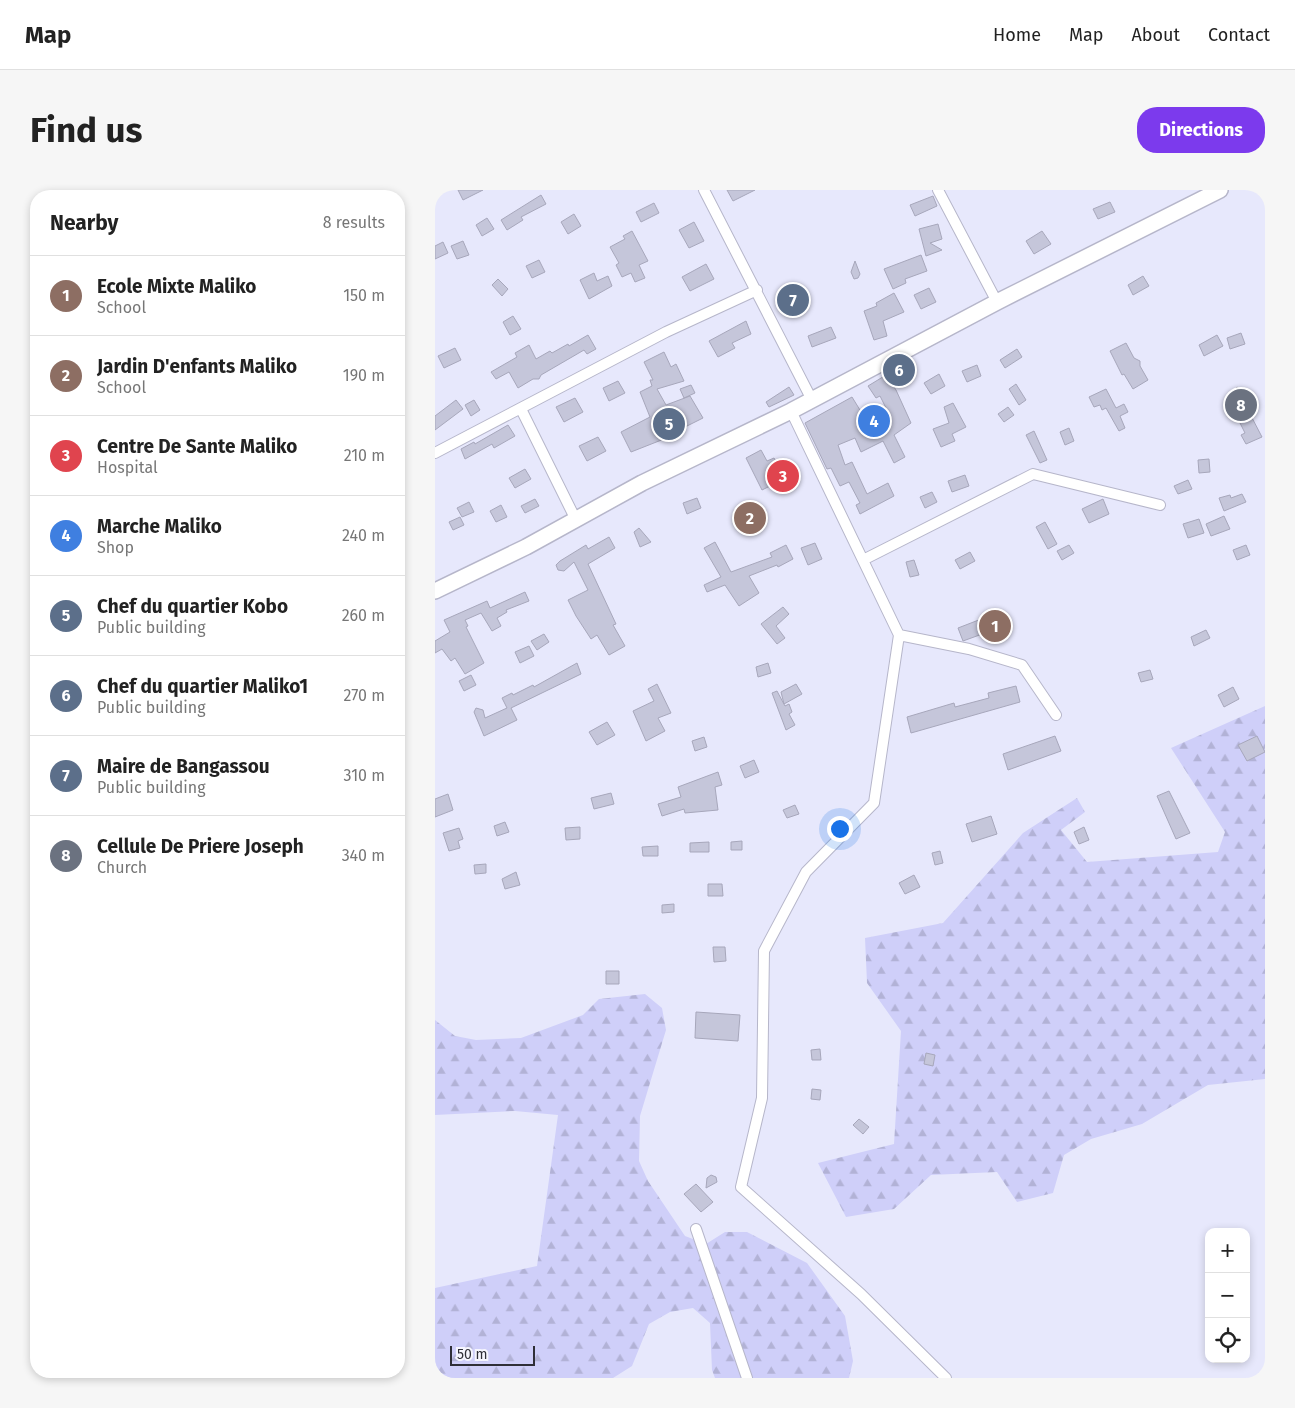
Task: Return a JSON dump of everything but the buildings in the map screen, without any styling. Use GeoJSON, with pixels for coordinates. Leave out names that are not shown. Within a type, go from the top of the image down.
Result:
{"type":"FeatureCollection","features":[{"type":"Feature","properties":{"kind":"main road"},"geometry":{"type":"LineString","coordinates":[[435,591],[576,520],[642,484],[791,411],[997,302],[1220,190]]}},
{"type":"Feature","properties":{"kind":"street"},"geometry":{"type":"LineString","coordinates":[[704,190],[812,400]]}},
{"type":"Feature","properties":{"kind":"street"},"geometry":{"type":"LineString","coordinates":[[938,190],[997,302]]}},
{"type":"Feature","properties":{"kind":"street"},"geometry":{"type":"LineString","coordinates":[[435,453],[666,332],[757,290]]}},
{"type":"Feature","properties":{"kind":"street"},"geometry":{"type":"LineString","coordinates":[[521,409],[576,520]]}},
{"type":"Feature","properties":{"kind":"street"},"geometry":{"type":"LineString","coordinates":[[791,411],[899,635],[874,803],[806,872],[763,951],[762,1098],[741,1187],[861,1294],[947,1378]]}},
{"type":"Feature","properties":{"kind":"street"},"geometry":{"type":"LineString","coordinates":[[863,560],[1033,474],[1160,505]]}},
{"type":"Feature","properties":{"kind":"street"},"geometry":{"type":"LineString","coordinates":[[899,635],[969,649],[1023,665],[1056,715]]}},
{"type":"Feature","properties":{"kind":"street"},"geometry":{"type":"LineString","coordinates":[[696,1229],[747,1378]]}},
{"type":"Feature","properties":{"kind":"green space"},"geometry":{"type":"Polygon","coordinates":[[[1265,706],[1265,1079],[1208,1085],[1142,1124],[1091,1139],[1064,1155],[1053,1193],[1017,1202],[997,1172],[931,1175],[894,1209],[846,1217],[818,1163],[894,1144],[901,1031],[867,983],[865,938],[943,923],[1023,833],[1077,798],[1085,812],[1061,830],[1087,862],[1218,852],[1225,832],[1171,748],[1265,706]]]}},
{"type":"Feature","properties":{"kind":"green space"},"geometry":{"type":"Polygon","coordinates":[[[645,994],[662,1008],[666,1030],[640,1116],[639,1161],[648,1181],[685,1236],[706,1244],[725,1232],[747,1232],[807,1263],[845,1316],[853,1361],[849,1378],[715,1378],[712,1370],[710,1323],[693,1308],[670,1312],[649,1324],[632,1366],[613,1378],[435,1378],[435,1288],[537,1266],[558,1115],[515,1111],[435,1115],[435,1020],[455,1036],[476,1040],[521,1038],[583,1015],[599,999],[645,994]]]}},
{"type":"Feature","properties":{"kind":"place","name":"Maire de Bangassou"},"geometry":{"type":"Point","coordinates":[793,300]}},
{"type":"Feature","properties":{"kind":"place","name":"Chef du quartier Maliko1"},"geometry":{"type":"Point","coordinates":[899,370]}},
{"type":"Feature","properties":{"kind":"place","name":"Cellule De Priere Joseph"},"geometry":{"type":"Point","coordinates":[1241,405]}},
{"type":"Feature","properties":{"kind":"place","name":"Marche Maliko"},"geometry":{"type":"Point","coordinates":[874,421]}},
{"type":"Feature","properties":{"kind":"place","name":"Chef du quartier Kobo"},"geometry":{"type":"Point","coordinates":[669,424]}},
{"type":"Feature","properties":{"kind":"place","name":"Centre De Sante Maliko"},"geometry":{"type":"Point","coordinates":[783,476]}},
{"type":"Feature","properties":{"kind":"place","name":"Jardin D'enfants Maliko"},"geometry":{"type":"Point","coordinates":[750,518]}},
{"type":"Feature","properties":{"kind":"place","name":"Ecole Mixte Maliko"},"geometry":{"type":"Point","coordinates":[995,626]}}]}
